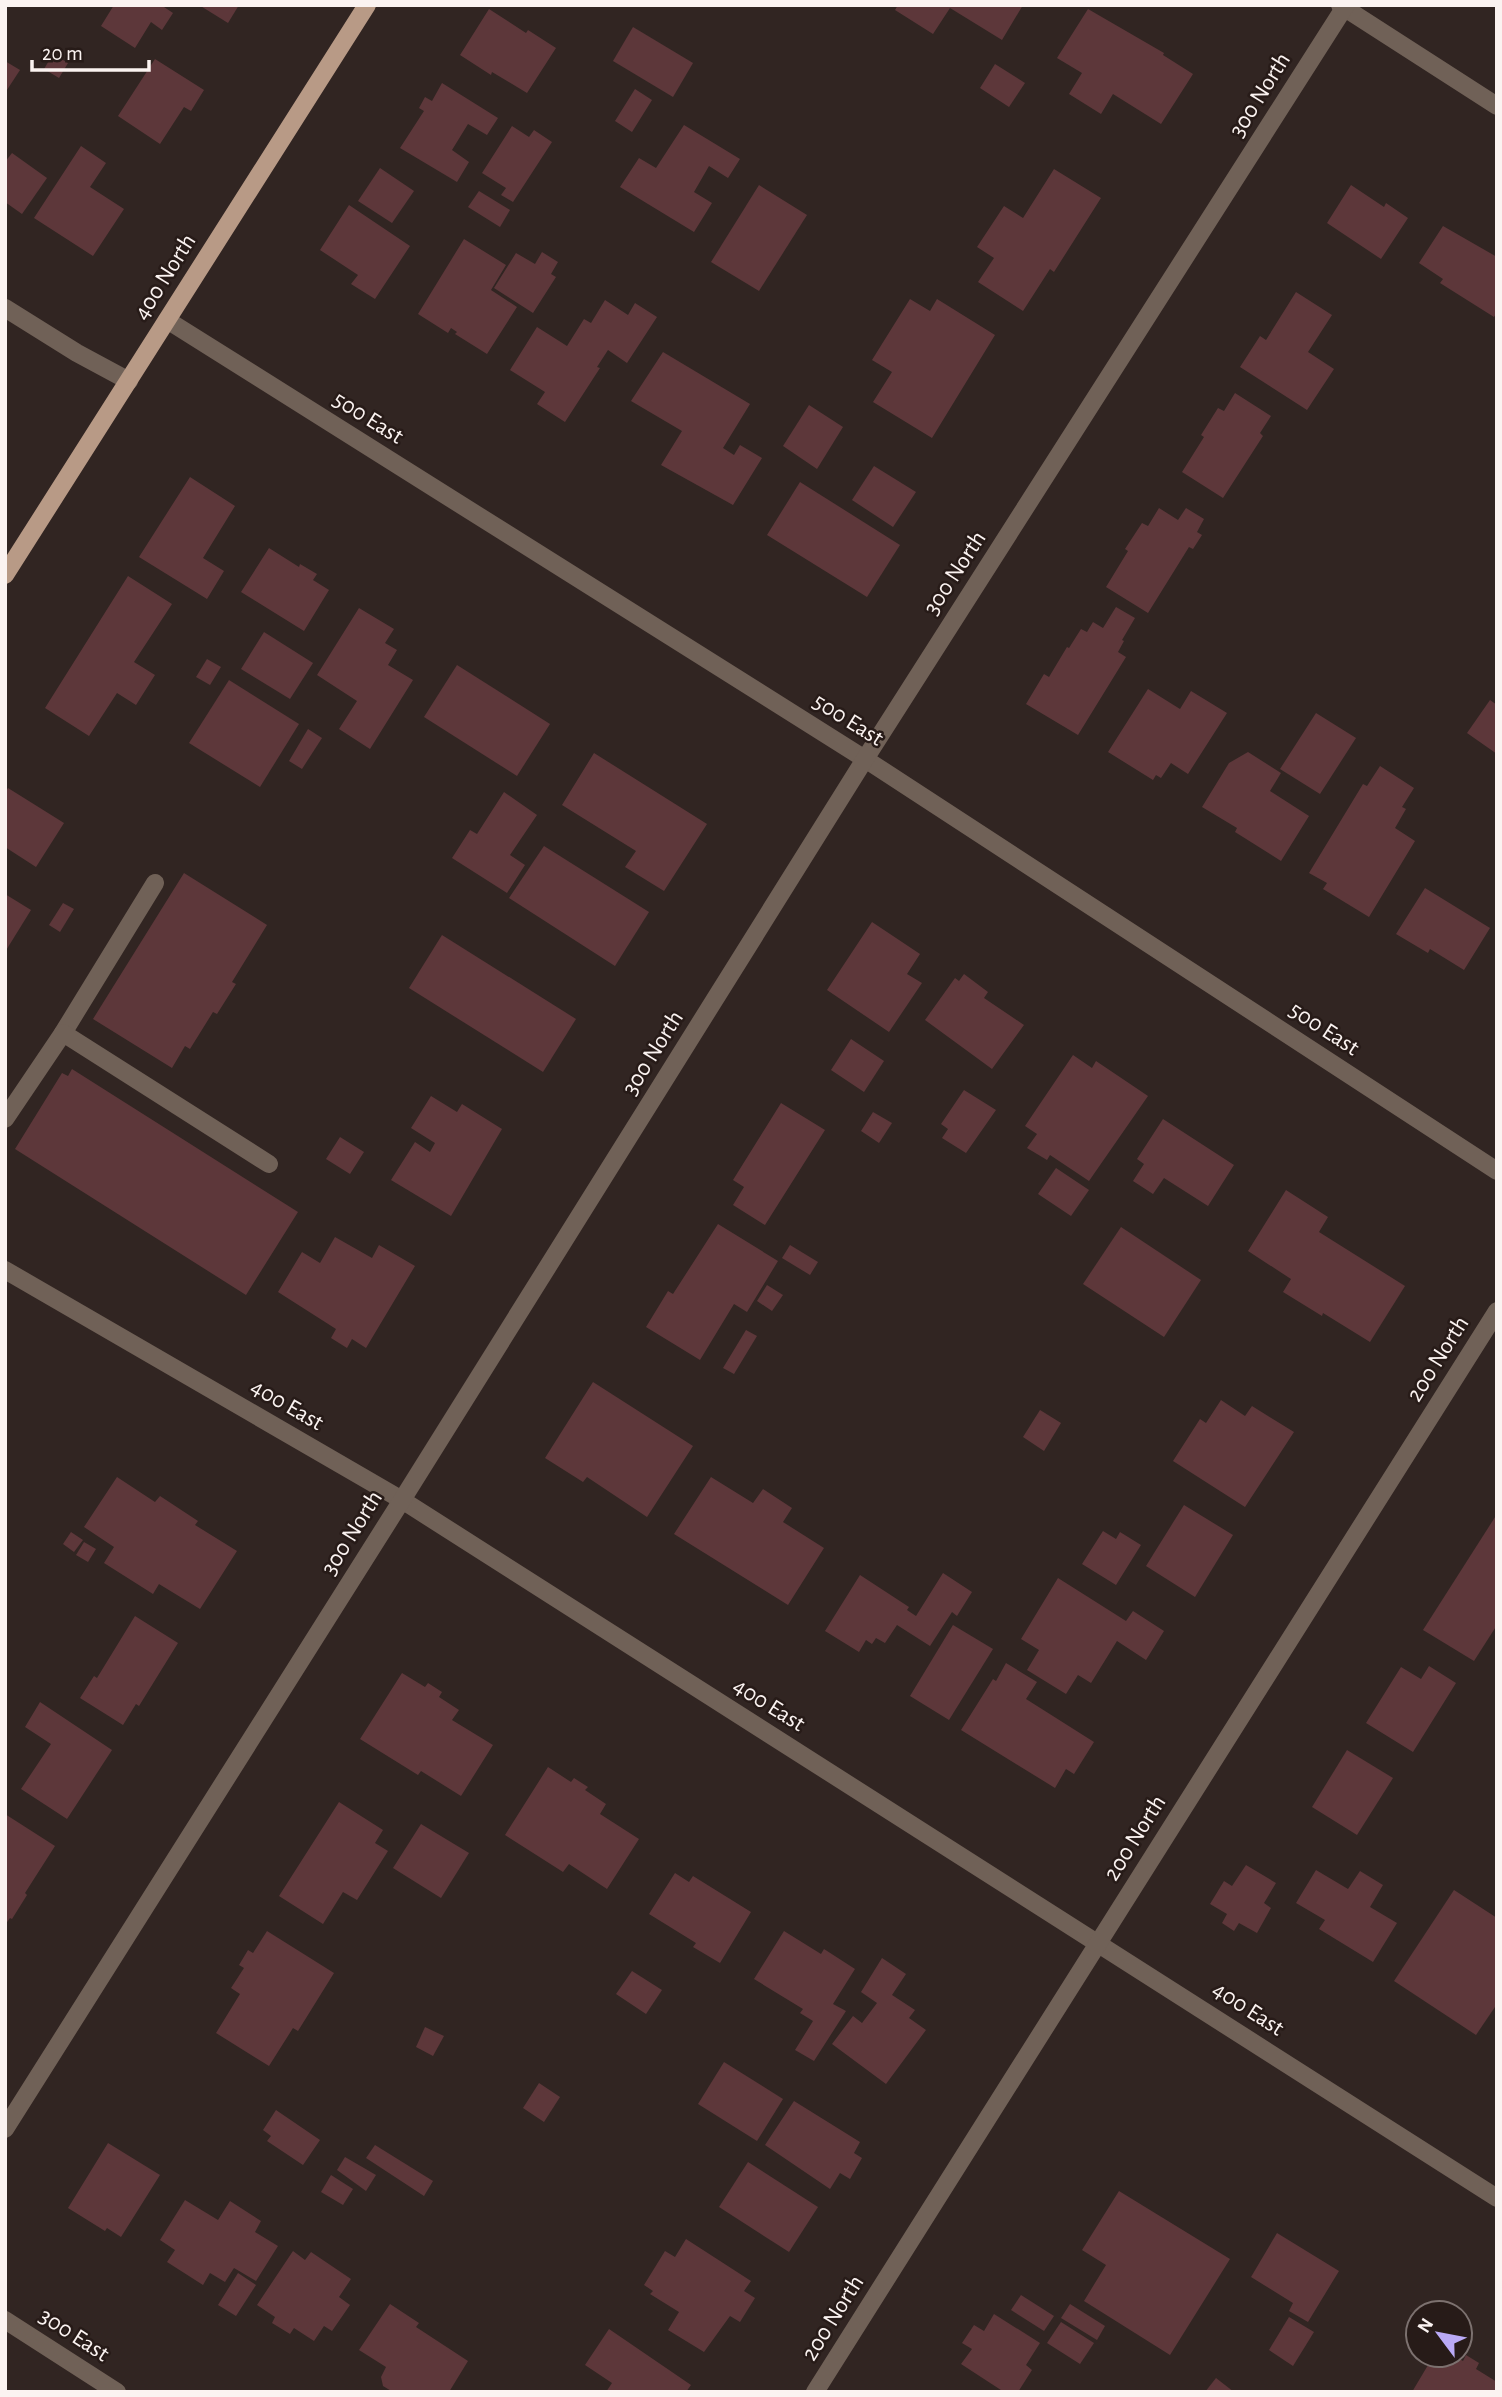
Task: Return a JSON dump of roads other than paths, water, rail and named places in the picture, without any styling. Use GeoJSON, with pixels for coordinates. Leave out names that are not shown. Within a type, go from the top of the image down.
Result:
{"type":"FeatureCollection","features":[{"type":"Feature","properties":{"kind":"main road","name":"400 North"},"geometry":{"type":"LineString","coordinates":[[5,575],[367,5]]}},
{"type":"Feature","properties":{"kind":"street"},"geometry":{"type":"LineString","coordinates":[[1344,6],[1497,106]]}},
{"type":"Feature","properties":{"kind":"street","name":"300 North"},"geometry":{"type":"LineString","coordinates":[[5,2129],[402,1500],[864,759],[1344,6]]}},
{"type":"Feature","properties":{"kind":"street"},"geometry":{"type":"LineString","coordinates":[[5,308],[76,353],[129,380]]}},
{"type":"Feature","properties":{"kind":"street","name":"500 East"},"geometry":{"type":"LineString","coordinates":[[167,320],[864,759],[1497,1171]]}},
{"type":"Feature","properties":{"kind":"street"},"geometry":{"type":"LineString","coordinates":[[5,1119],[63,1033],[155,883]]}},
{"type":"Feature","properties":{"kind":"street"},"geometry":{"type":"LineString","coordinates":[[63,1033],[269,1164]]}},
{"type":"Feature","properties":{"kind":"street","name":"400 East"},"geometry":{"type":"LineString","coordinates":[[5,1270],[402,1500],[1497,2198]]}},
{"type":"Feature","properties":{"kind":"street","name":"200 North"},"geometry":{"type":"LineString","coordinates":[[816,2392],[1497,1311]]}},
{"type":"Feature","properties":{"kind":"street","name":"300 East"},"geometry":{"type":"LineString","coordinates":[[5,2320],[117,2392]]}}]}
